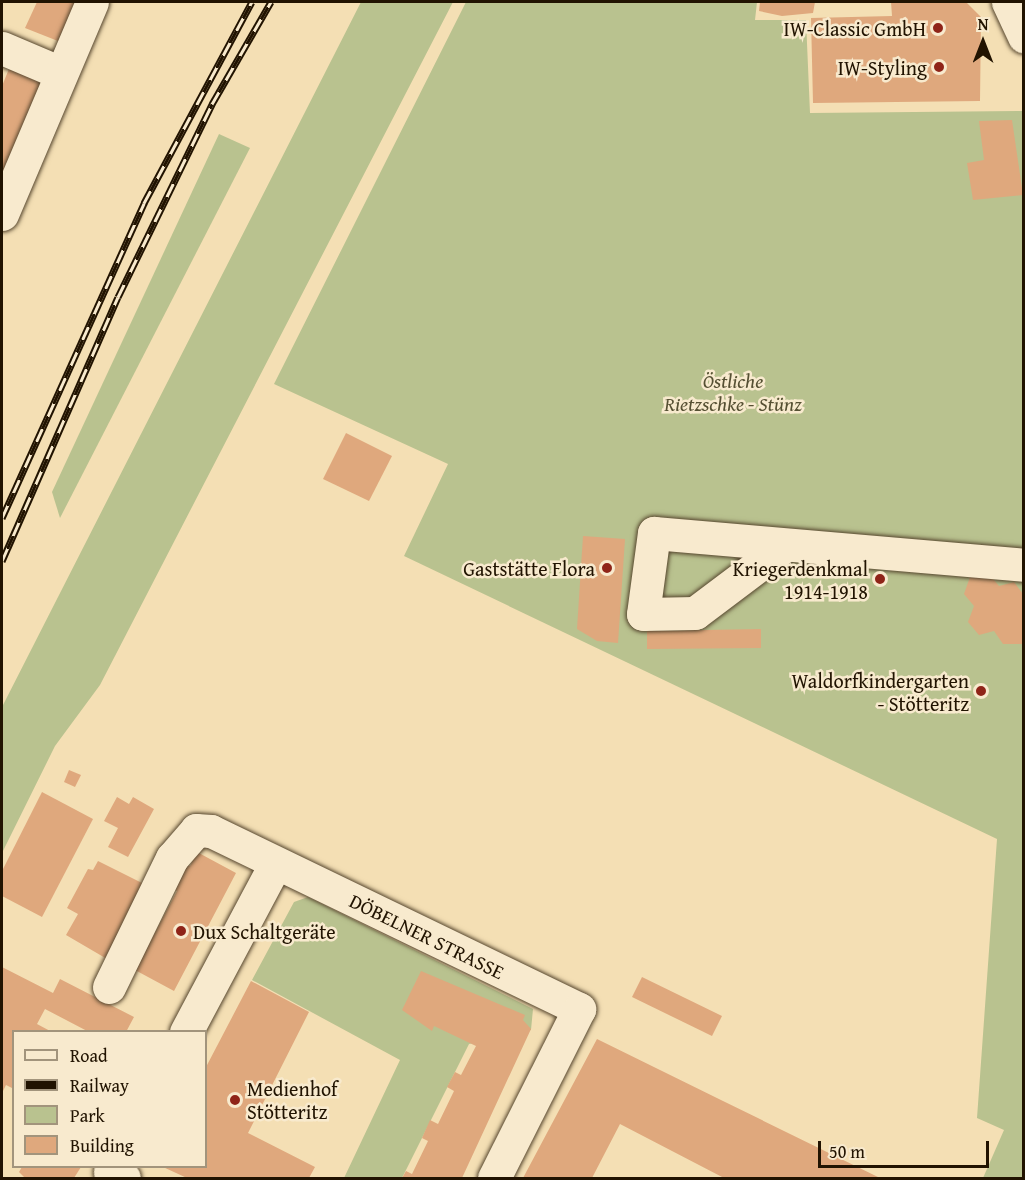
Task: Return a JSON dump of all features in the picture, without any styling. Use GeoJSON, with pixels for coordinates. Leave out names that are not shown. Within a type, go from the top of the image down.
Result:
{"type":"FeatureCollection","features":[{"type":"Feature","properties":{"kind":"street"},"geometry":{"type":"LineString","coordinates":[[2,214],[92,2]]}},
{"type":"Feature","properties":{"kind":"street"},"geometry":{"type":"LineString","coordinates":[[1008,2],[1023,36]]}},
{"type":"Feature","properties":{"kind":"street"},"geometry":{"type":"LineString","coordinates":[[2,48],[61,73]]}},
{"type":"Feature","properties":{"kind":"street"},"geometry":{"type":"LineString","coordinates":[[784,546],[1023,565]]}},
{"type":"Feature","properties":{"kind":"street","name":"DÖBELNER STRASSE"},"geometry":{"type":"LineString","coordinates":[[109,987],[185,837],[212,831],[579,1009],[494,1179]]}},
{"type":"Feature","properties":{"kind":"street"},"geometry":{"type":"LineString","coordinates":[[187,1030],[276,863]]}},
{"type":"Feature","properties":{"kind":"green space"},"geometry":{"type":"Polygon","coordinates":[[[361,2],[453,2],[100,685],[55,746],[2,853],[2,707],[361,2]]]}},
{"type":"Feature","properties":{"kind":"green space","name":"Östliche Rietzschke - Stünz"},"geometry":{"type":"Polygon","coordinates":[[[466,2],[757,2],[755,20],[806,20],[810,113],[1023,111],[1023,1178],[983,1178],[1004,1130],[977,1118],[997,839],[404,556],[448,464],[274,384],[466,2]]]}},
{"type":"Feature","properties":{"kind":"green space"},"geometry":{"type":"Polygon","coordinates":[[[219,134],[250,148],[60,518],[52,492],[219,134]]]}},
{"type":"Feature","properties":{"kind":"green space"},"geometry":{"type":"Polygon","coordinates":[[[308,897],[533,1009],[531,1030],[469,1044],[402,1178],[344,1178],[400,1060],[252,980],[294,902],[308,897]]]}},
{"type":"Feature","properties":{"kind":"building"},"geometry":{"type":"Polygon","coordinates":[[[37,2],[80,2],[63,43],[25,28],[37,2]]]}},
{"type":"Feature","properties":{"kind":"building"},"geometry":{"type":"Polygon","coordinates":[[[760,2],[815,2],[813,13],[782,16],[759,11],[760,2]]]}},
{"type":"Feature","properties":{"kind":"building"},"geometry":{"type":"Polygon","coordinates":[[[891,2],[966,2],[981,17],[980,101],[813,103],[811,18],[892,16],[891,2]]]}},
{"type":"Feature","properties":{"kind":"building"},"geometry":{"type":"Polygon","coordinates":[[[11,64],[47,80],[2,187],[2,86],[11,64]]]}},
{"type":"Feature","properties":{"kind":"building"},"geometry":{"type":"Polygon","coordinates":[[[1012,120],[1023,195],[973,200],[967,163],[984,160],[979,121],[1012,120]]]}},
{"type":"Feature","properties":{"kind":"building"},"geometry":{"type":"Polygon","coordinates":[[[346,433],[392,456],[369,501],[323,479],[346,433]]]}},
{"type":"Feature","properties":{"kind":"building"},"geometry":{"type":"Polygon","coordinates":[[[583,536],[625,539],[618,643],[597,641],[577,629],[583,536]]]}},
{"type":"Feature","properties":{"kind":"building"},"geometry":{"type":"Polygon","coordinates":[[[989,574],[999,586],[1014,582],[1023,594],[1023,644],[1003,644],[994,631],[979,635],[968,622],[974,606],[964,594],[970,577],[989,574]]]}},
{"type":"Feature","properties":{"kind":"building"},"geometry":{"type":"Polygon","coordinates":[[[761,629],[761,648],[647,649],[647,631],[761,629]]]}},
{"type":"Feature","properties":{"kind":"building"},"geometry":{"type":"Polygon","coordinates":[[[69,770],[81,775],[75,787],[64,782],[69,770]]]}},
{"type":"Feature","properties":{"kind":"building"},"geometry":{"type":"Polygon","coordinates":[[[42,792],[93,819],[42,917],[2,896],[2,871],[42,792]]]}},
{"type":"Feature","properties":{"kind":"building"},"geometry":{"type":"Polygon","coordinates":[[[117,797],[129,804],[133,797],[154,809],[128,857],[108,847],[118,828],[104,821],[117,797]]]}},
{"type":"Feature","properties":{"kind":"building","name":"Dux Schaltgeräte"},"geometry":{"type":"Polygon","coordinates":[[[197,852],[236,873],[174,991],[135,970],[177,891],[170,887],[183,863],[190,866],[197,852]]]}},
{"type":"Feature","properties":{"kind":"building"},"geometry":{"type":"Polygon","coordinates":[[[98,861],[144,884],[107,959],[66,935],[78,914],[67,908],[88,869],[93,870],[98,861]]]}},
{"type":"Feature","properties":{"kind":"building"},"geometry":{"type":"Polygon","coordinates":[[[2,967],[53,993],[60,979],[134,1017],[127,1030],[85,1030],[45,1009],[37,1024],[48,1030],[12,1030],[12,1088],[6,1085],[2,1093],[2,967]]]}},
{"type":"Feature","properties":{"kind":"building"},"geometry":{"type":"Polygon","coordinates":[[[421,971],[525,1015],[523,1020],[531,1029],[462,1178],[402,1178],[406,1171],[412,1174],[428,1141],[422,1138],[430,1120],[438,1124],[454,1091],[447,1087],[455,1072],[461,1075],[476,1046],[434,1026],[432,1031],[402,1010],[421,971]]]}},
{"type":"Feature","properties":{"kind":"building"},"geometry":{"type":"Polygon","coordinates":[[[642,977],[722,1016],[712,1036],[632,997],[642,977]]]}},
{"type":"Feature","properties":{"kind":"building","name":"Medienhof Stötteritz"},"geometry":{"type":"Polygon","coordinates":[[[251,981],[309,1012],[248,1133],[315,1167],[309,1178],[187,1178],[165,1168],[207,1168],[207,1065],[251,981]]]}},
{"type":"Feature","properties":{"kind":"building"},"geometry":{"type":"Polygon","coordinates":[[[597,1039],[880,1178],[724,1178],[620,1124],[592,1178],[523,1178],[597,1039]]]}},
{"type":"Feature","properties":{"kind":"building"},"geometry":{"type":"Polygon","coordinates":[[[21,1168],[80,1168],[74,1178],[25,1178],[19,1172],[21,1168]]]}},
{"type":"Feature","properties":{"kind":"railway"},"geometry":{"type":"LineString","coordinates":[[2,518],[144,203],[252,2]]}},
{"type":"Feature","properties":{"kind":"railway"},"geometry":{"type":"LineString","coordinates":[[2,561],[118,297],[212,104],[271,2]]}},
{"type":"Feature","properties":{"kind":"place","name":"IW-Classic GmbH"},"geometry":{"type":"Point","coordinates":[938,28]}},
{"type":"Feature","properties":{"kind":"place","name":"IW-Styling"},"geometry":{"type":"Point","coordinates":[939,67]}},
{"type":"Feature","properties":{"kind":"place","name":"Gaststätte Flora"},"geometry":{"type":"Point","coordinates":[607,568]}},
{"type":"Feature","properties":{"kind":"place","name":"Kriegerdenkmal 1914-1918"},"geometry":{"type":"Point","coordinates":[880,579]}},
{"type":"Feature","properties":{"kind":"place","name":"Waldorfkindergarten - Stötteritz"},"geometry":{"type":"Point","coordinates":[981,691]}},
{"type":"Feature","properties":{"kind":"place","name":"Dux Schaltgeräte"},"geometry":{"type":"Point","coordinates":[181,931]}},
{"type":"Feature","properties":{"kind":"place","name":"Medienhof Stötteritz"},"geometry":{"type":"Point","coordinates":[235,1100]}}]}
